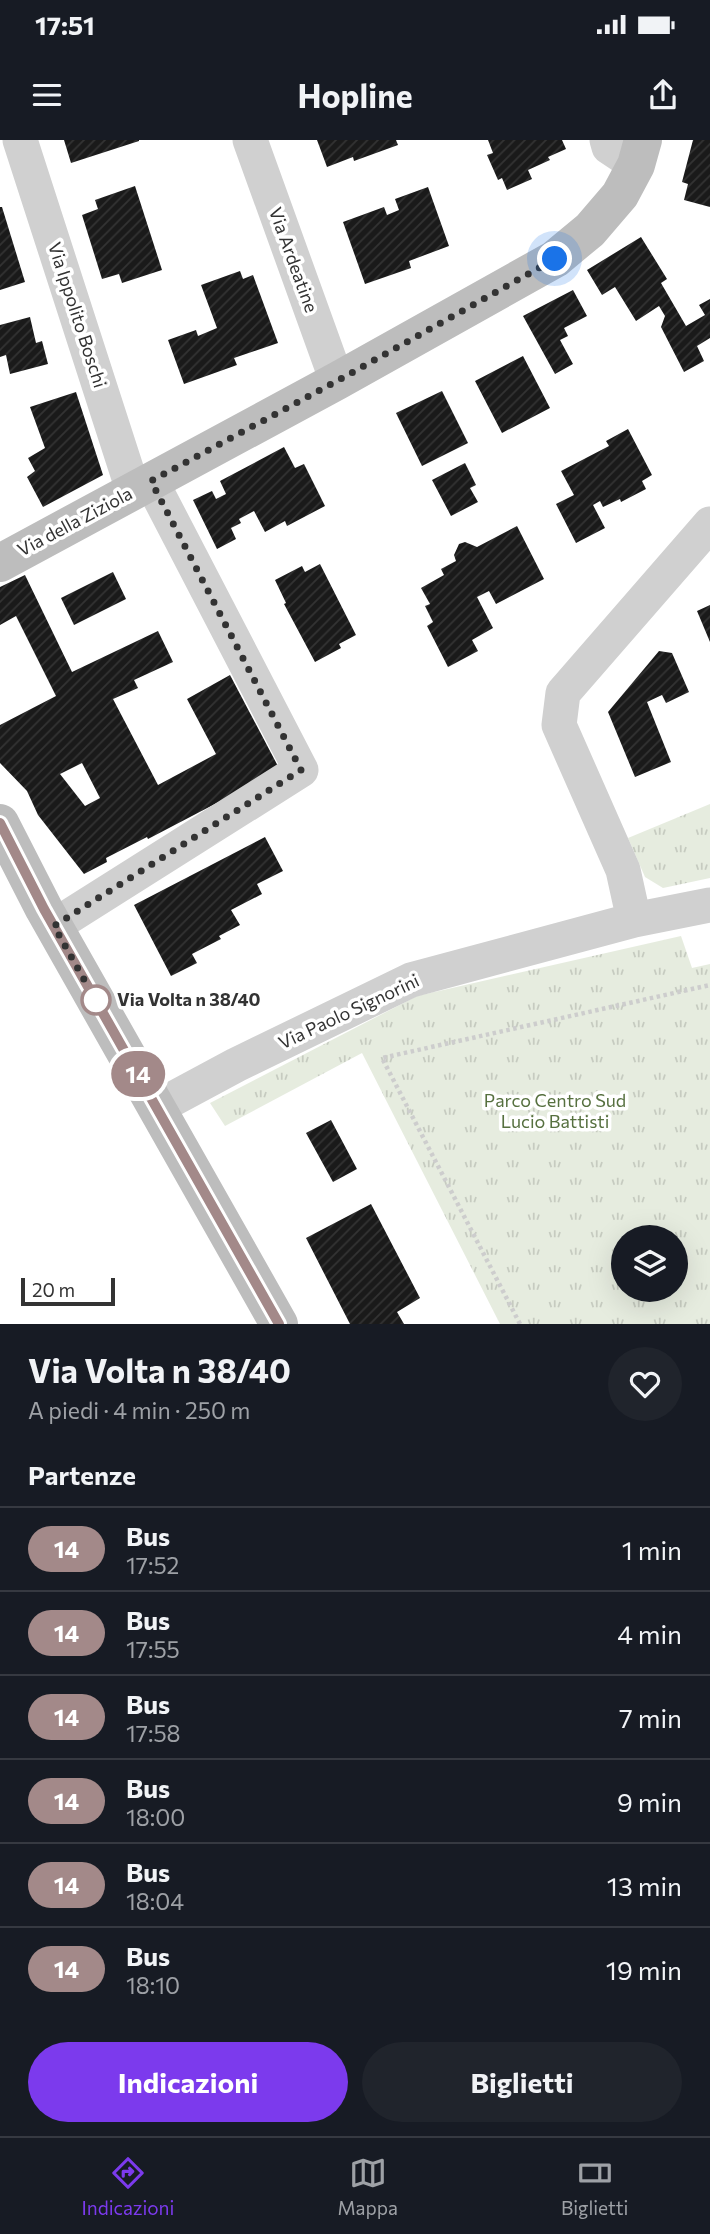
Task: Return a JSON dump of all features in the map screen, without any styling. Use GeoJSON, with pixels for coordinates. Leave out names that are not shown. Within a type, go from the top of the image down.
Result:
{"type":"FeatureCollection","features":[{"type":"Feature","properties":{"kind":"street","name":"Via Ippolito Boschi"},"geometry":{"type":"LineString","coordinates":[[20,140],[142,486],[301,770],[49,917]]}},
{"type":"Feature","properties":{"kind":"street","name":"Via Ardeatine"},"geometry":{"type":"LineString","coordinates":[[250,140],[337,381]]}},
{"type":"Feature","properties":{"kind":"street","name":"Via della Ziziola"},"geometry":{"type":"LineString","coordinates":[[0,563],[337,381],[555,259],[597,222],[620,195],[639,153],[609,147],[607,140]]}},
{"type":"Feature","properties":{"kind":"street"},"geometry":{"type":"LineString","coordinates":[[634,920],[623,870],[559,725],[563,693],[710,524]]}},
{"type":"Feature","properties":{"kind":"street"},"geometry":{"type":"LineString","coordinates":[[0,823],[49,917],[279,1324]]}},
{"type":"Feature","properties":{"kind":"street"},"geometry":{"type":"LineString","coordinates":[[0,864],[49,917]]}},
{"type":"Feature","properties":{"kind":"street","name":"Via Paolo Signorini"},"geometry":{"type":"LineString","coordinates":[[156,1108],[236,1065],[411,980],[634,920],[710,905]]}},
{"type":"Feature","properties":{"kind":"path"},"geometry":{"type":"LineString","coordinates":[[520,1324],[382,1058],[710,985]]}},
{"type":"Feature","properties":{"kind":"green space"},"geometry":{"type":"Polygon","coordinates":[[[710,804],[710,878],[663,888],[645,877],[628,838],[710,804]]]}},
{"type":"Feature","properties":{"kind":"green space","name":"Parco Centro Sud Lucio Battisti"},"geometry":{"type":"Polygon","coordinates":[[[681,936],[692,968],[710,964],[710,1324],[500,1324],[362,1053],[225,1126],[210,1103],[417,996],[681,936]]]}},
{"type":"Feature","properties":{"kind":"building"},"geometry":{"type":"Polygon","coordinates":[[[64,140],[139,140],[139,141],[71,163],[64,140]]]}},
{"type":"Feature","properties":{"kind":"building"},"geometry":{"type":"Polygon","coordinates":[[[317,140],[396,140],[398,145],[354,161],[353,157],[327,167],[317,140]]]}},
{"type":"Feature","properties":{"kind":"building"},"geometry":{"type":"Polygon","coordinates":[[[488,140],[562,140],[566,149],[528,170],[532,179],[507,190],[502,178],[498,180],[487,155],[493,153],[488,140]]]}},
{"type":"Feature","properties":{"kind":"building"},"geometry":{"type":"Polygon","coordinates":[[[693,140],[710,140],[710,207],[684,200],[688,184],[682,182],[693,140]]]}},
{"type":"Feature","properties":{"kind":"building"},"geometry":{"type":"Polygon","coordinates":[[[135,186],[162,270],[122,283],[119,274],[102,279],[82,215],[98,209],[95,200],[135,186]]]}},
{"type":"Feature","properties":{"kind":"building"},"geometry":{"type":"Polygon","coordinates":[[[428,187],[449,246],[409,261],[411,268],[365,284],[343,222],[384,207],[387,215],[399,210],[395,199],[428,187]]]}},
{"type":"Feature","properties":{"kind":"building"},"geometry":{"type":"Polygon","coordinates":[[[0,207],[25,282],[0,290],[0,207]]]}},
{"type":"Feature","properties":{"kind":"building"},"geometry":{"type":"Polygon","coordinates":[[[641,237],[667,279],[661,283],[686,326],[705,315],[699,305],[710,299],[710,338],[697,346],[704,361],[684,372],[661,327],[665,316],[659,306],[636,321],[615,287],[602,295],[587,270],[641,237]]]}},
{"type":"Feature","properties":{"kind":"building"},"geometry":{"type":"Polygon","coordinates":[[[240,271],[243,279],[253,275],[278,343],[234,358],[237,365],[184,384],[168,340],[196,330],[198,336],[217,328],[201,285],[240,271]]]}},
{"type":"Feature","properties":{"kind":"building"},"geometry":{"type":"Polygon","coordinates":[[[573,290],[587,316],[564,328],[568,336],[560,340],[573,364],[555,374],[523,316],[573,290]]]}},
{"type":"Feature","properties":{"kind":"building"},"geometry":{"type":"Polygon","coordinates":[[[30,317],[36,343],[42,341],[48,364],[10,374],[6,355],[0,357],[0,325],[30,317]]]}},
{"type":"Feature","properties":{"kind":"building"},"geometry":{"type":"Polygon","coordinates":[[[523,356],[550,408],[502,433],[475,381],[523,356]]]}},
{"type":"Feature","properties":{"kind":"building"},"geometry":{"type":"Polygon","coordinates":[[[442,391],[468,443],[422,466],[396,413],[442,391]]]}},
{"type":"Feature","properties":{"kind":"building"},"geometry":{"type":"Polygon","coordinates":[[[76,392],[103,475],[43,507],[27,477],[35,471],[28,458],[45,448],[30,407],[76,392]]]}},
{"type":"Feature","properties":{"kind":"building"},"geometry":{"type":"Polygon","coordinates":[[[628,429],[652,475],[642,481],[646,489],[621,502],[620,499],[603,507],[600,501],[593,505],[605,528],[576,543],[556,504],[574,495],[561,471],[609,446],[606,441],[628,429]]]}},
{"type":"Feature","properties":{"kind":"building"},"geometry":{"type":"Polygon","coordinates":[[[284,447],[295,468],[304,464],[325,506],[287,526],[285,521],[265,532],[254,511],[239,519],[241,523],[231,528],[236,539],[217,549],[193,500],[212,491],[216,499],[226,494],[220,481],[284,447]]]}},
{"type":"Feature","properties":{"kind":"building"},"geometry":{"type":"Polygon","coordinates":[[[465,463],[476,485],[470,488],[478,502],[451,516],[432,480],[465,463]]]}},
{"type":"Feature","properties":{"kind":"building"},"geometry":{"type":"Polygon","coordinates":[[[517,526],[544,579],[496,604],[489,591],[477,597],[493,628],[472,640],[478,651],[448,667],[427,626],[433,622],[425,606],[430,604],[421,588],[444,575],[441,569],[456,561],[454,555],[459,544],[465,542],[477,547],[517,526]]]}},
{"type":"Feature","properties":{"kind":"building"},"geometry":{"type":"Polygon","coordinates":[[[320,564],[356,635],[339,644],[341,648],[315,662],[284,604],[286,603],[275,580],[302,566],[305,572],[320,564]]]}},
{"type":"Feature","properties":{"kind":"building"},"geometry":{"type":"Polygon","coordinates":[[[113,572],[126,599],[74,625],[61,598],[113,572]]]}},
{"type":"Feature","properties":{"kind":"building"},"geometry":{"type":"Polygon","coordinates":[[[25,575],[72,672],[158,631],[173,662],[134,680],[138,688],[113,699],[158,785],[216,754],[187,699],[230,675],[280,770],[106,858],[107,862],[84,874],[38,815],[27,791],[0,763],[0,725],[56,696],[16,616],[0,625],[0,587],[25,575]],[[82,763],[60,774],[85,806],[100,798],[82,763]]]}},
{"type":"Feature","properties":{"kind":"building"},"geometry":{"type":"Polygon","coordinates":[[[710,605],[710,642],[697,611],[710,605]]]}},
{"type":"Feature","properties":{"kind":"building"},"geometry":{"type":"Polygon","coordinates":[[[659,651],[672,653],[689,692],[666,703],[662,695],[647,702],[671,762],[635,777],[608,712],[659,651]]]}},
{"type":"Feature","properties":{"kind":"building"},"geometry":{"type":"Polygon","coordinates":[[[265,837],[283,871],[257,884],[262,894],[231,910],[240,925],[219,936],[221,939],[192,954],[197,963],[171,976],[134,905],[265,837]]]}},
{"type":"Feature","properties":{"kind":"building"},"geometry":{"type":"Polygon","coordinates":[[[331,1120],[357,1169],[333,1182],[306,1133],[331,1120]]]}},
{"type":"Feature","properties":{"kind":"building"},"geometry":{"type":"Polygon","coordinates":[[[371,1204],[420,1298],[397,1312],[404,1324],[350,1324],[306,1238],[371,1204]]]}},
{"type":"Feature","properties":{"kind":"bus line","name":"14"},"geometry":{"type":"LineString","coordinates":[[0,823],[44,909],[279,1324]]}},
{"type":"Feature","properties":{"kind":"place","name":"Via Volta n 38/40"},"geometry":{"type":"Point","coordinates":[96,1000]}},
{"type":"Feature","properties":{"kind":"route"},"geometry":{"type":"LineString","coordinates":[[96,1000],[99,1006],[54,926],[301,770],[151,481],[555,259]]}}]}
